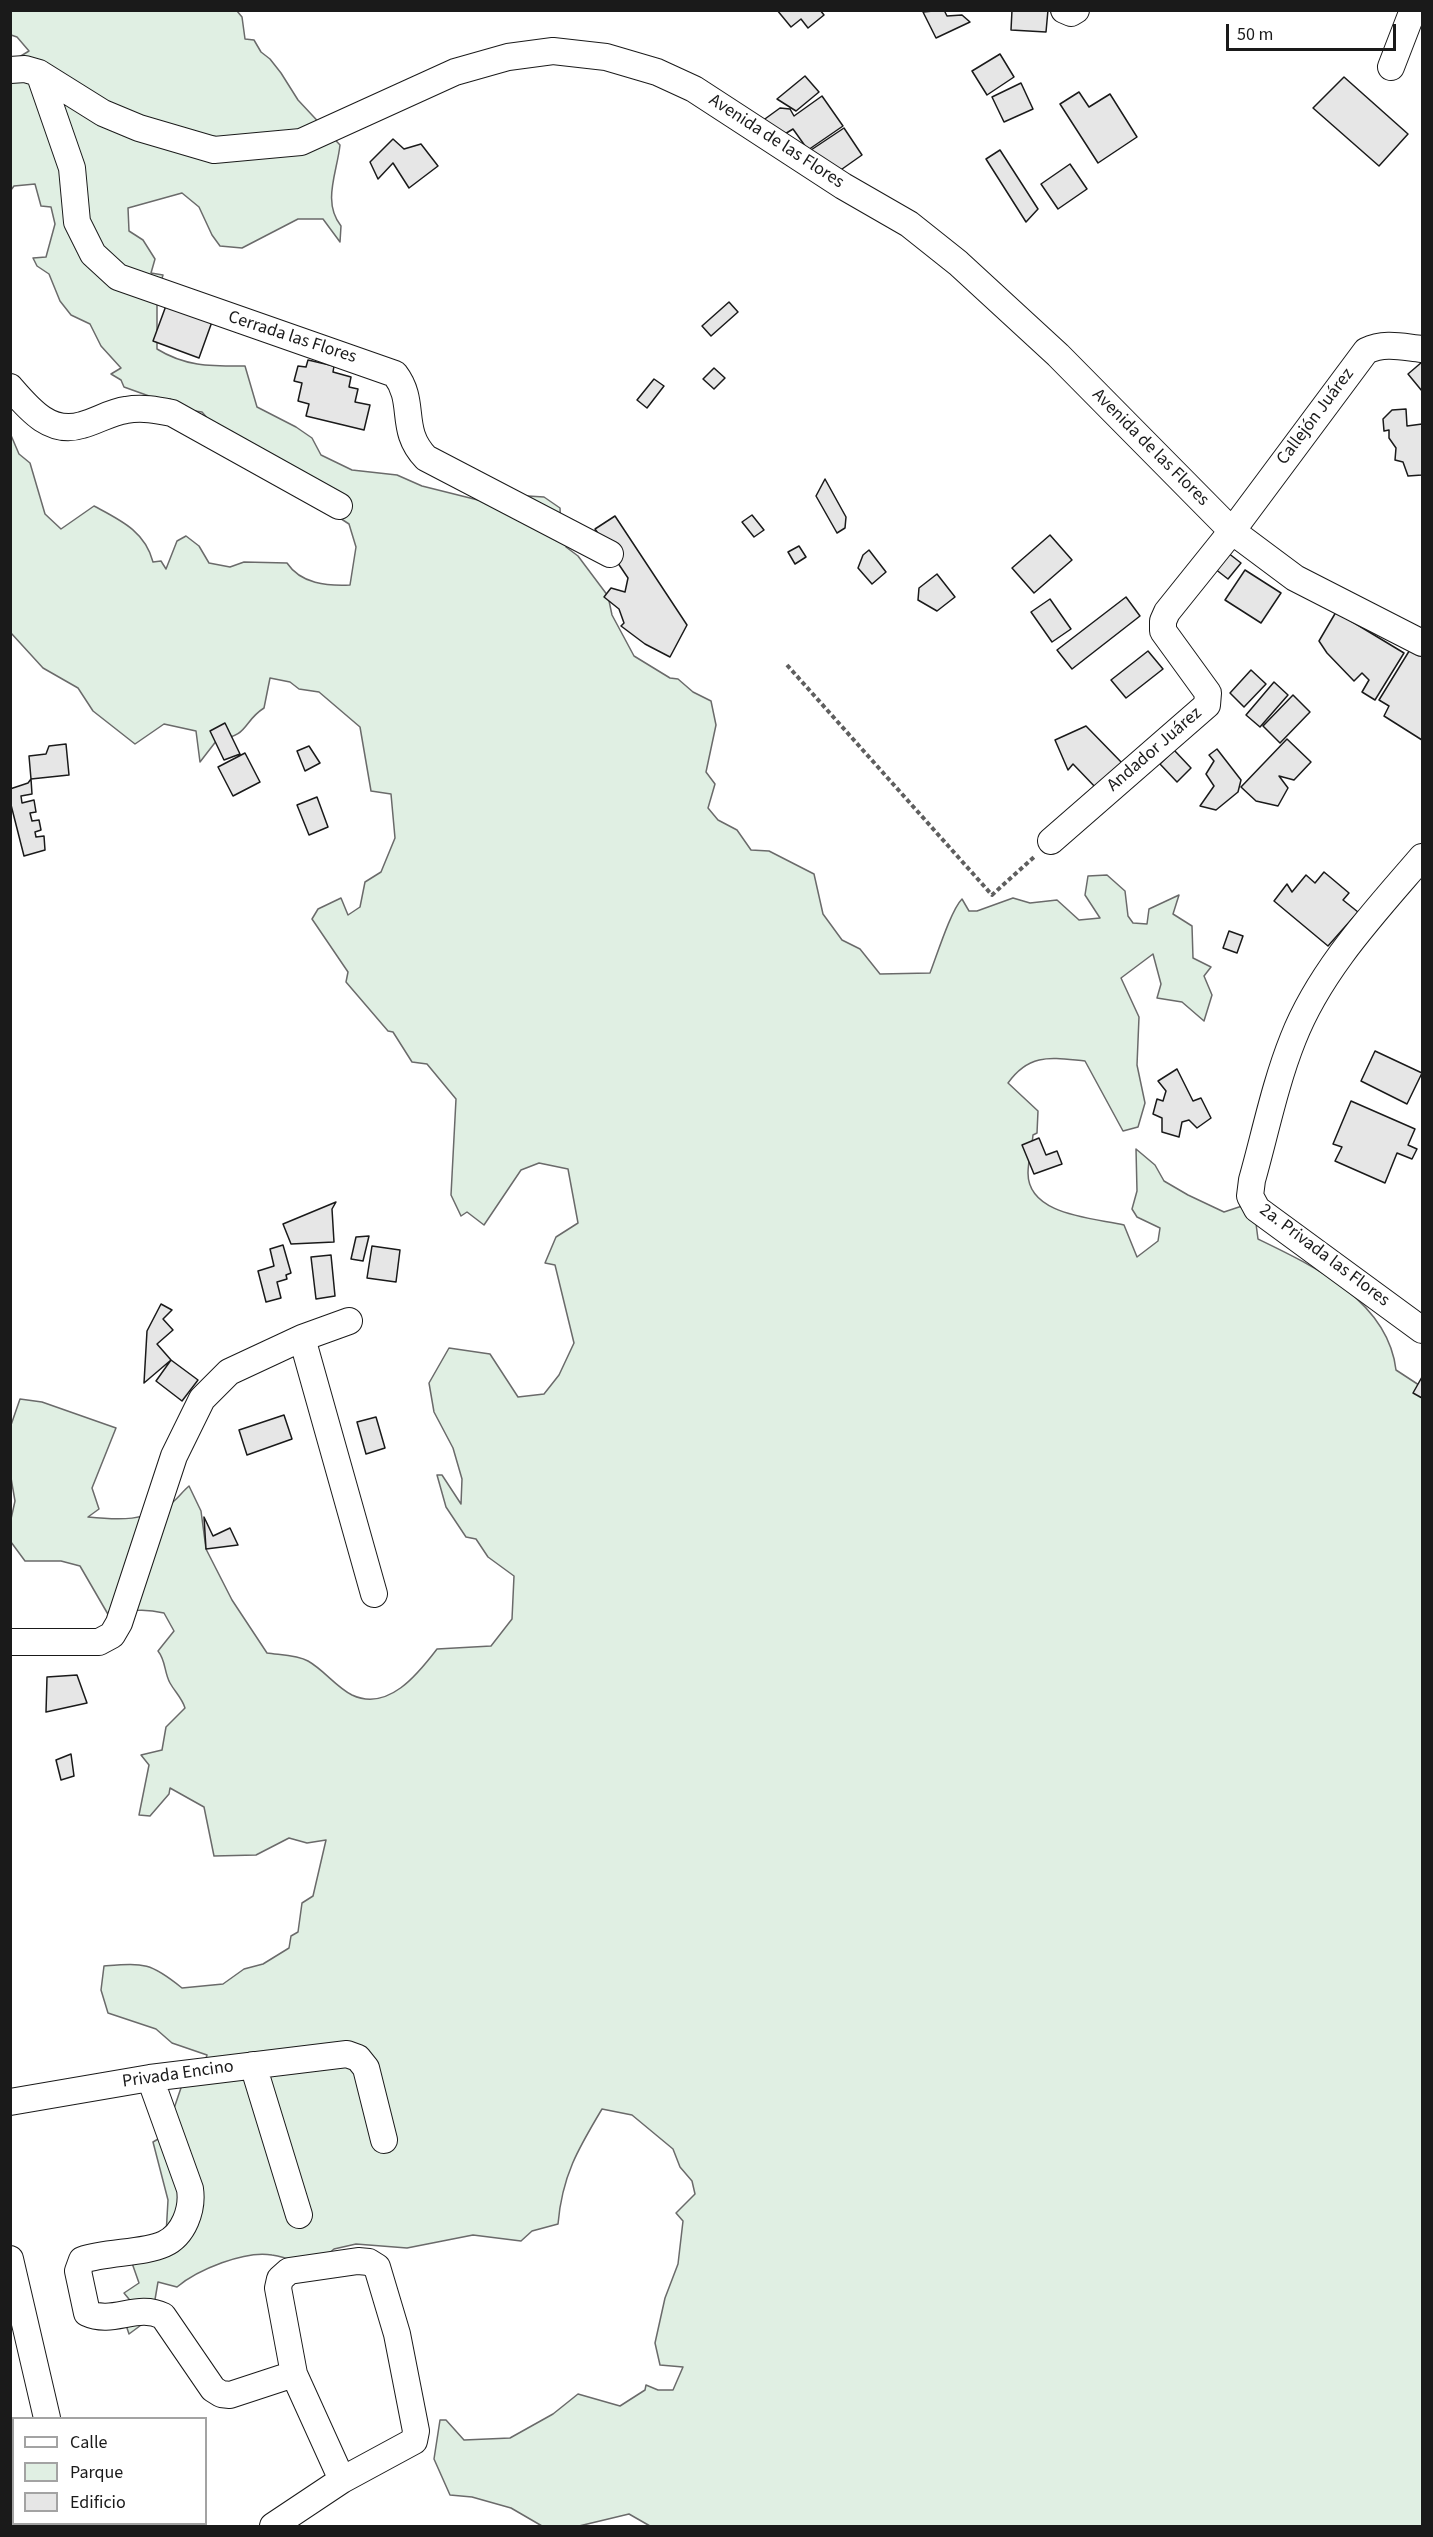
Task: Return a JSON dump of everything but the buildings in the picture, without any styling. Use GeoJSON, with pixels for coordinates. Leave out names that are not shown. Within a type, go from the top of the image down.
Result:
{"type":"FeatureCollection","features":[{"type":"Feature","properties":{"kind":"street"},"geometry":{"type":"LineString","coordinates":[[1064,10],[1071,13],[1076,10]]}},
{"type":"Feature","properties":{"kind":"street"},"geometry":{"type":"LineString","coordinates":[[1391,67],[1413,10]]}},
{"type":"Feature","properties":{"kind":"street","name":"Avenida de las Flores"},"geometry":{"type":"LineString","coordinates":[[10,70],[25,69],[39,73],[103,112],[139,128],[214,150],[301,142],[455,72],[508,57],[553,51],[606,57],[657,72],[693,89],[843,186],[909,224],[958,263],[1058,355],[1232,531],[1295,578],[1422,643]]}},
{"type":"Feature","properties":{"kind":"street","name":"Cerrada las Flores"},"geometry":{"type":"LineString","coordinates":[[39,73],[72,168],[77,222],[93,254],[118,277],[395,374],[404,385],[408,429],[414,446],[426,458],[610,554]]}},
{"type":"Feature","properties":{"kind":"street","name":"Callejón Juárez"},"geometry":{"type":"LineString","coordinates":[[1232,531],[1366,351],[1384,345],[1422,349]]}},
{"type":"Feature","properties":{"kind":"street"},"geometry":{"type":"LineString","coordinates":[[10,387],[41,419],[50,425],[63,428],[81,426],[126,410],[147,409],[172,413],[339,506]]}},
{"type":"Feature","properties":{"kind":"street","name":"Andador Juárez"},"geometry":{"type":"LineString","coordinates":[[1051,841],[1207,705],[1208,693],[1163,631],[1163,621],[1167,612],[1232,531]]}},
{"type":"Feature","properties":{"kind":"street","name":"2a. Privada las Flores"},"geometry":{"type":"LineString","coordinates":[[1422,857],[1353,938],[1322,984],[1293,1039],[1252,1180],[1250,1196],[1257,1209],[1422,1330]]}},
{"type":"Feature","properties":{"kind":"street"},"geometry":{"type":"LineString","coordinates":[[10,1642],[99,1642],[112,1635],[119,1623],[174,1455],[202,1399],[229,1372],[302,1338],[349,1321]]}},
{"type":"Feature","properties":{"kind":"street"},"geometry":{"type":"LineString","coordinates":[[302,1338],[374,1594]]}},
{"type":"Feature","properties":{"kind":"street","name":"Privada Encino"},"geometry":{"type":"LineString","coordinates":[[10,2102],[150,2078],[347,2054],[358,2058],[366,2068],[384,2140]]}},
{"type":"Feature","properties":{"kind":"street"},"geometry":{"type":"LineString","coordinates":[[253,2065],[299,2215]]}},
{"type":"Feature","properties":{"kind":"street"},"geometry":{"type":"LineString","coordinates":[[150,2078],[190,2189],[192,2202],[178,2234],[164,2245],[82,2260],[78,2271],[87,2313],[104,2318],[141,2310],[152,2310],[163,2316],[213,2389],[221,2394],[230,2395],[294,2374]]}},
{"type":"Feature","properties":{"kind":"street"},"geometry":{"type":"LineString","coordinates":[[11,2260],[47,2417]]}},
{"type":"Feature","properties":{"kind":"street"},"geometry":{"type":"LineString","coordinates":[[273,2526],[342,2480],[414,2441],[416,2431],[397,2334],[377,2267],[369,2262],[358,2261],[289,2271],[280,2279],[278,2288],[294,2374],[342,2480]]}},
{"type":"Feature","properties":{"kind":"path"},"geometry":{"type":"LineString","coordinates":[[787,665],[992,896],[1051,841]]}},
{"type":"Feature","properties":{"kind":"green space"},"geometry":{"type":"Polygon","coordinates":[[[11,11],[237,11],[242,17],[245,39],[254,40],[261,52],[281,73],[298,100],[340,145],[332,187],[332,207],[341,226],[340,242],[323,219],[298,219],[242,248],[220,246],[212,235],[199,207],[182,193],[128,208],[129,231],[143,240],[155,259],[151,273],[163,275],[157,295],[157,349],[189,362],[245,366],[257,407],[296,427],[312,438],[321,455],[352,470],[397,475],[422,486],[478,500],[496,494],[544,497],[560,508],[561,533],[574,542],[566,547],[578,556],[608,596],[612,615],[634,656],[670,678],[678,679],[693,692],[711,701],[716,725],[706,772],[715,784],[708,808],[718,820],[737,830],[751,850],[769,851],[814,874],[823,914],[842,940],[860,949],[880,974],[930,973],[949,923],[962,899],[969,911],[977,911],[1013,898],[1030,903],[1057,900],[1079,920],[1100,918],[1085,895],[1088,876],[1107,875],[1125,891],[1128,916],[1133,923],[1147,924],[1149,909],[1179,895],[1173,914],[1192,926],[1193,958],[1211,967],[1204,976],[1212,995],[1204,1021],[1182,1002],[1157,998],[1161,984],[1153,954],[1121,978],[1139,1017],[1137,1065],[1145,1103],[1138,1127],[1123,1131],[1085,1061],[1043,1059],[1025,1066],[1008,1083],[1038,1111],[1037,1133],[1033,1135],[1028,1173],[1031,1187],[1039,1198],[1051,1207],[1081,1217],[1124,1225],[1137,1257],[1158,1241],[1160,1228],[1137,1217],[1132,1209],[1137,1191],[1136,1149],[1155,1165],[1164,1181],[1188,1195],[1224,1212],[1242,1206],[1255,1216],[1258,1239],[1302,1261],[1345,1289],[1364,1305],[1379,1324],[1390,1346],[1396,1370],[1422,1387],[1422,2526],[650,2526],[629,2514],[579,2526],[542,2526],[511,2508],[472,2497],[450,2495],[434,2459],[440,2420],[446,2420],[464,2440],[510,2438],[553,2414],[578,2394],[620,2406],[645,2390],[646,2385],[658,2390],[673,2390],[683,2367],[660,2365],[655,2343],[665,2298],[678,2264],[683,2221],[676,2213],[695,2194],[692,2181],[680,2167],[673,2149],[632,2115],[602,2109],[567,2177],[558,2224],[532,2231],[521,2241],[473,2235],[407,2248],[356,2244],[334,2249],[313,2267],[272,2255],[261,2254],[235,2258],[196,2274],[177,2287],[158,2282],[152,2317],[129,2334],[126,2325],[133,2304],[124,2293],[139,2283],[132,2263],[166,2235],[168,2200],[153,2142],[165,2135],[184,2079],[204,2065],[207,2055],[172,2043],[156,2029],[108,2013],[101,1990],[104,1966],[146,1966],[162,1973],[182,1988],[223,1984],[244,1969],[263,1964],[289,1948],[291,1936],[298,1932],[302,1903],[313,1896],[326,1840],[307,1843],[289,1838],[256,1855],[214,1856],[204,1807],[170,1788],[169,1794],[150,1816],[139,1815],[149,1765],[141,1755],[162,1750],[166,1727],[185,1708],[170,1683],[158,1651],[174,1631],[164,1613],[136,1610],[109,1616],[80,1566],[61,1561],[25,1561],[11,1542],[11,1519],[15,1501],[11,1478],[11,1425],[20,1399],[42,1402],[116,1428],[92,1488],[99,1509],[88,1517],[121,1519],[153,1513],[173,1502],[189,1486],[201,1511],[206,1549],[232,1600],[267,1653],[304,1659],[352,1695],[365,1699],[390,1695],[411,1679],[437,1649],[491,1646],[512,1619],[514,1576],[488,1557],[476,1539],[466,1537],[446,1507],[437,1475],[442,1475],[461,1504],[462,1479],[453,1448],[434,1412],[429,1383],[449,1348],[490,1354],[518,1397],[544,1394],[559,1375],[574,1343],[555,1265],[545,1263],[556,1237],[578,1223],[568,1169],[539,1163],[521,1170],[484,1225],[467,1212],[461,1216],[451,1195],[456,1099],[427,1064],[412,1062],[393,1032],[388,1031],[346,982],[348,972],[312,919],[318,909],[341,898],[348,915],[360,907],[365,882],[381,872],[395,838],[391,794],[371,791],[360,727],[319,692],[299,689],[290,682],[270,678],[264,708],[241,732],[217,740],[200,762],[196,731],[164,724],[135,744],[93,711],[78,688],[43,668],[11,633],[10,433],[19,454],[30,463],[45,514],[61,529],[94,506],[138,534],[153,562],[161,561],[166,569],[177,541],[186,536],[199,546],[209,563],[230,567],[244,562],[287,563],[300,575],[315,582],[350,585],[356,547],[349,524],[233,448],[202,412],[188,410],[170,399],[166,402],[152,403],[149,396],[124,387],[121,380],[111,374],[121,368],[101,346],[90,324],[71,315],[60,301],[49,274],[37,266],[33,258],[46,257],[55,224],[51,207],[41,206],[35,184],[14,186],[11,190],[11,62],[29,51],[17,37],[11,35],[11,11]]]}}]}
